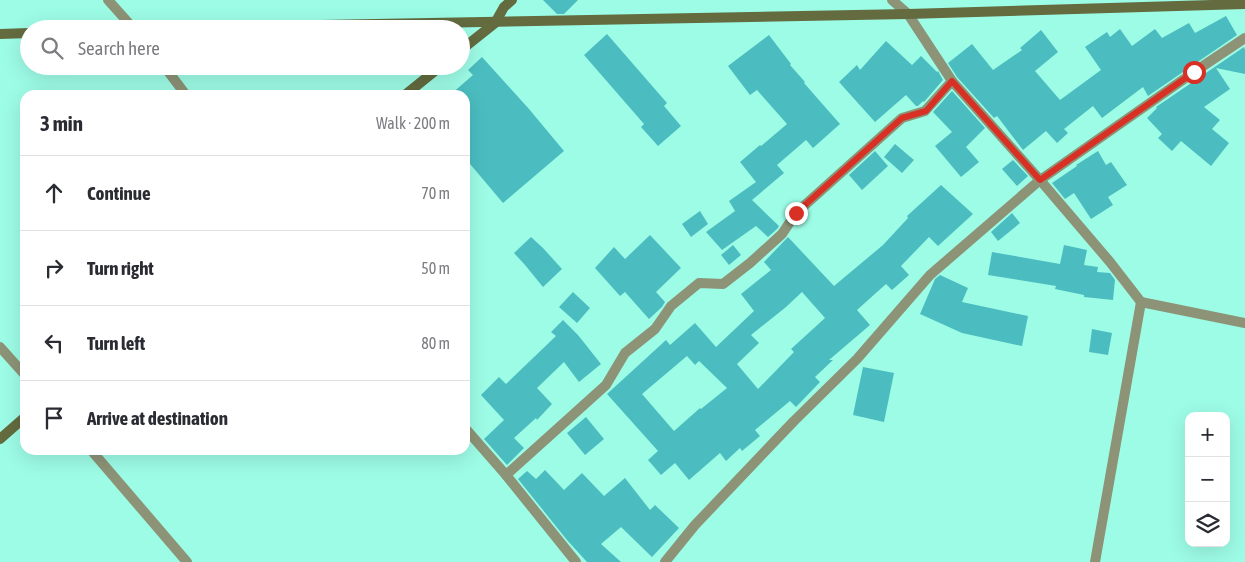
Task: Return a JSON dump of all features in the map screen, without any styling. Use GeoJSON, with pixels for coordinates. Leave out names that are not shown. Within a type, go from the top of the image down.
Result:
{"type":"FeatureCollection","features":[{"type":"Feature","properties":{"kind":"street"},"geometry":{"type":"LineString","coordinates":[[108,0],[127,20]]}},
{"type":"Feature","properties":{"kind":"street"},"geometry":{"type":"LineString","coordinates":[[892,0],[908,14],[952,81],[1040,180],[1110,262],[1141,302],[1245,323]]}},
{"type":"Feature","properties":{"kind":"street"},"geometry":{"type":"LineString","coordinates":[[470,43],[495,22],[505,2]]}},
{"type":"Feature","properties":{"kind":"street"},"geometry":{"type":"LineString","coordinates":[[470,22],[908,14],[1245,4]]}},
{"type":"Feature","properties":{"kind":"street"},"geometry":{"type":"LineString","coordinates":[[0,34],[20,33]]}},
{"type":"Feature","properties":{"kind":"street"},"geometry":{"type":"LineString","coordinates":[[664,562],[695,525],[857,358],[930,275],[1040,180],[1245,38]]}},
{"type":"Feature","properties":{"kind":"street"},"geometry":{"type":"LineString","coordinates":[[171,75],[182,90]]}},
{"type":"Feature","properties":{"kind":"street"},"geometry":{"type":"LineString","coordinates":[[411,90],[430,75]]}},
{"type":"Feature","properties":{"kind":"street"},"geometry":{"type":"LineString","coordinates":[[506,475],[606,385],[625,353],[655,329],[671,306],[699,283],[723,284],[750,263],[782,234],[796,213],[902,118],[926,111],[952,81]]}},
{"type":"Feature","properties":{"kind":"street"},"geometry":{"type":"LineString","coordinates":[[1095,562],[1141,302]]}},
{"type":"Feature","properties":{"kind":"street"},"geometry":{"type":"LineString","coordinates":[[0,347],[20,369]]}},
{"type":"Feature","properties":{"kind":"street"},"geometry":{"type":"LineString","coordinates":[[0,439],[20,421]]}},
{"type":"Feature","properties":{"kind":"street"},"geometry":{"type":"LineString","coordinates":[[470,434],[576,562]]}},
{"type":"Feature","properties":{"kind":"street"},"geometry":{"type":"LineString","coordinates":[[95,455],[187,562]]}},
{"type":"Feature","properties":{"kind":"building"},"geometry":{"type":"Polygon","coordinates":[[[543,0],[578,0],[564,14],[557,14],[543,0]]]}},
{"type":"Feature","properties":{"kind":"building"},"geometry":{"type":"Polygon","coordinates":[[[1226,16],[1237,35],[1148,96],[1143,87],[1102,118],[1093,106],[1064,129],[1068,133],[1057,143],[1046,131],[1023,150],[997,116],[994,118],[957,77],[948,63],[972,44],[993,70],[1022,50],[1020,48],[1041,30],[1058,52],[1035,71],[1060,100],[1101,70],[1085,47],[1107,32],[1110,37],[1120,29],[1132,46],[1155,29],[1162,38],[1189,23],[1195,33],[1226,16]]]}},
{"type":"Feature","properties":{"kind":"building"},"geometry":{"type":"Polygon","coordinates":[[[607,34],[667,103],[664,106],[681,126],[658,146],[641,127],[644,124],[584,55],[607,34]]]}},
{"type":"Feature","properties":{"kind":"building"},"geometry":{"type":"Polygon","coordinates":[[[769,35],[804,83],[840,124],[813,148],[806,140],[777,165],[784,173],[752,200],[779,226],[777,229],[768,237],[756,226],[722,250],[706,232],[735,211],[729,201],[756,182],[740,162],[787,124],[757,90],[750,95],[728,66],[769,35]]]}},
{"type":"Feature","properties":{"kind":"building"},"geometry":{"type":"Polygon","coordinates":[[[886,41],[912,65],[921,56],[938,71],[943,80],[924,102],[918,106],[906,95],[875,122],[839,82],[857,65],[860,70],[886,41]]]}},
{"type":"Feature","properties":{"kind":"building"},"geometry":{"type":"Polygon","coordinates":[[[1244,47],[1245,74],[1216,68],[1230,89],[1204,107],[1220,120],[1212,129],[1229,143],[1211,166],[1181,141],[1172,151],[1158,138],[1162,134],[1147,118],[1156,107],[1244,47]]]}},
{"type":"Feature","properties":{"kind":"building"},"geometry":{"type":"Polygon","coordinates":[[[482,57],[564,151],[503,203],[470,164],[470,90],[456,90],[473,75],[470,72],[470,68],[482,57]]]}},
{"type":"Feature","properties":{"kind":"building"},"geometry":{"type":"Polygon","coordinates":[[[952,91],[985,128],[966,147],[979,162],[961,177],[935,146],[952,132],[933,112],[952,91]]]}},
{"type":"Feature","properties":{"kind":"building"},"geometry":{"type":"Polygon","coordinates":[[[895,144],[914,160],[902,173],[884,157],[895,144]]]}},
{"type":"Feature","properties":{"kind":"building"},"geometry":{"type":"Polygon","coordinates":[[[875,151],[888,166],[862,190],[849,175],[875,151]]]}},
{"type":"Feature","properties":{"kind":"building"},"geometry":{"type":"Polygon","coordinates":[[[1098,151],[1106,165],[1111,162],[1127,185],[1108,197],[1113,205],[1091,219],[1074,193],[1065,199],[1052,183],[1098,151]]]}},
{"type":"Feature","properties":{"kind":"building"},"geometry":{"type":"Polygon","coordinates":[[[1013,160],[1028,176],[1017,186],[1002,169],[1013,160]]]}},
{"type":"Feature","properties":{"kind":"building"},"geometry":{"type":"Polygon","coordinates":[[[941,185],[973,214],[938,246],[929,237],[901,266],[909,275],[892,290],[886,284],[857,310],[870,325],[829,360],[833,360],[815,377],[820,382],[796,407],[790,401],[755,430],[760,436],[742,451],[740,448],[726,461],[720,453],[689,480],[675,463],[661,475],[648,460],[658,451],[607,394],[666,340],[670,345],[695,323],[716,347],[754,311],[741,294],[771,270],[764,262],[788,237],[834,286],[883,245],[908,218],[907,216],[941,185]],[[802,292],[751,335],[759,343],[737,364],[758,389],[794,352],[791,349],[825,318],[802,292]],[[687,356],[642,394],[674,431],[727,388],[699,361],[695,365],[687,356]]]}},
{"type":"Feature","properties":{"kind":"building"},"geometry":{"type":"Polygon","coordinates":[[[700,211],[708,224],[691,237],[682,224],[700,211]]]}},
{"type":"Feature","properties":{"kind":"building"},"geometry":{"type":"Polygon","coordinates":[[[1012,213],[1020,223],[998,241],[991,232],[1012,213]]]}},
{"type":"Feature","properties":{"kind":"building"},"geometry":{"type":"Polygon","coordinates":[[[650,235],[681,268],[656,292],[665,302],[649,319],[625,292],[620,296],[595,268],[614,247],[625,259],[650,235]]]}},
{"type":"Feature","properties":{"kind":"building"},"geometry":{"type":"Polygon","coordinates":[[[531,237],[562,269],[543,287],[514,253],[531,237]]]}},
{"type":"Feature","properties":{"kind":"building"},"geometry":{"type":"Polygon","coordinates":[[[733,245],[741,255],[729,265],[721,255],[733,245]]]}},
{"type":"Feature","properties":{"kind":"building"},"geometry":{"type":"Polygon","coordinates":[[[1064,245],[1087,250],[1084,265],[1098,267],[1097,272],[1110,273],[1115,280],[1113,300],[1084,297],[1084,295],[1055,289],[1056,286],[988,275],[992,252],[1060,264],[1064,245]]]}},
{"type":"Feature","properties":{"kind":"building"},"geometry":{"type":"Polygon","coordinates":[[[940,275],[968,288],[962,302],[1028,316],[1022,346],[962,333],[920,314],[935,279],[940,275]]]}},
{"type":"Feature","properties":{"kind":"building"},"geometry":{"type":"Polygon","coordinates":[[[573,292],[590,308],[577,323],[559,307],[573,292]]]}},
{"type":"Feature","properties":{"kind":"building"},"geometry":{"type":"Polygon","coordinates":[[[563,320],[578,335],[601,364],[579,382],[564,362],[537,388],[552,404],[537,420],[536,418],[514,438],[524,448],[507,465],[484,439],[504,420],[481,395],[499,377],[506,384],[556,336],[551,332],[563,320]]]}},
{"type":"Feature","properties":{"kind":"building"},"geometry":{"type":"Polygon","coordinates":[[[1092,329],[1112,333],[1108,355],[1089,352],[1092,329]]]}},
{"type":"Feature","properties":{"kind":"building"},"geometry":{"type":"Polygon","coordinates":[[[863,367],[894,373],[884,422],[853,415],[863,367]]]}},
{"type":"Feature","properties":{"kind":"building"},"geometry":{"type":"Polygon","coordinates":[[[586,417],[604,439],[585,455],[567,433],[586,417]]]}},
{"type":"Feature","properties":{"kind":"building"},"geometry":{"type":"Polygon","coordinates":[[[545,470],[564,490],[582,473],[604,496],[625,478],[650,510],[655,505],[679,528],[652,557],[621,527],[601,544],[621,562],[587,562],[518,479],[527,471],[536,479],[545,470]]]}},
{"type":"Feature","properties":{"kind":"route"},"geometry":{"type":"LineString","coordinates":[[796,213],[902,118],[926,111],[952,81],[1040,180],[1194,72]]}}]}
